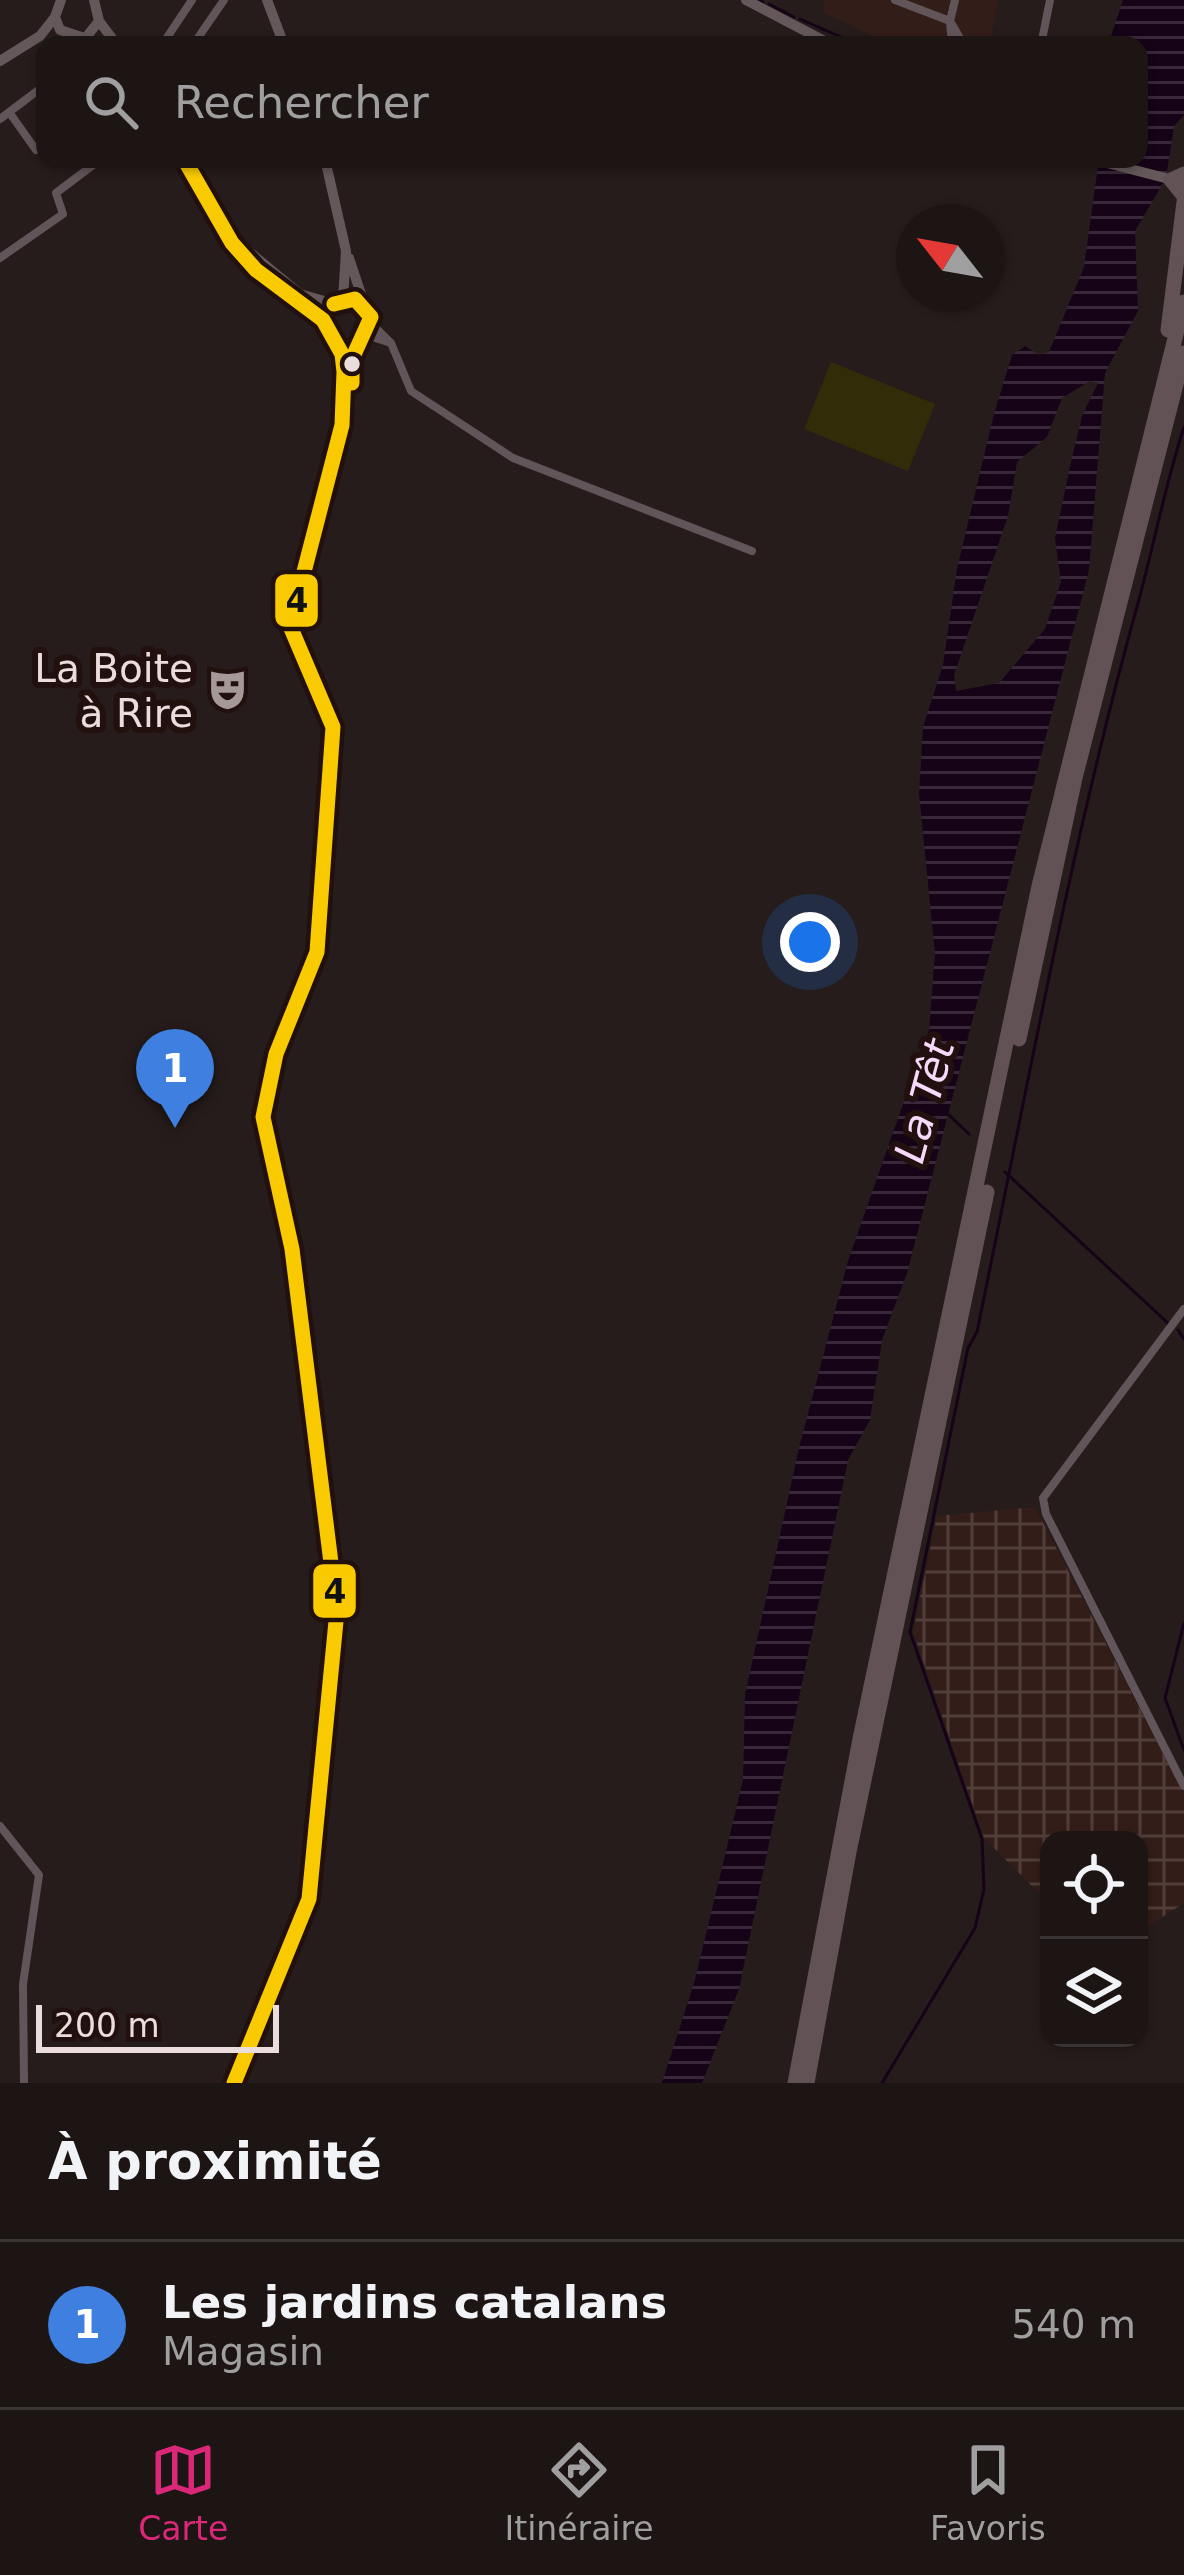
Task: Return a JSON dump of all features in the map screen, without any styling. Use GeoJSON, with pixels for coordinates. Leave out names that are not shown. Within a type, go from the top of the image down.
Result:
{"type":"FeatureCollection","features":[{"type":"Feature","properties":{"kind":"highway"},"geometry":{"type":"LineString","coordinates":[[1161,392],[1184,199],[1180,179]]}},
{"type":"Feature","properties":{"kind":"highway"},"geometry":{"type":"LineString","coordinates":[[791,2083],[1039,886],[1184,302]]}},
{"type":"Feature","properties":{"kind":"highway"},"geometry":{"type":"LineString","coordinates":[[807,2083],[844,1874],[1050,887],[1184,352]]}},
{"type":"Feature","properties":{"kind":"highway"},"geometry":{"type":"LineString","coordinates":[[1165,428],[1184,395]]}},
{"type":"Feature","properties":{"kind":"main road"},"geometry":{"type":"LineString","coordinates":[[94,0],[112,36]]}},
{"type":"Feature","properties":{"kind":"main road"},"geometry":{"type":"LineString","coordinates":[[40,36],[87,36],[108,0]]}},
{"type":"Feature","properties":{"kind":"main road"},"geometry":{"type":"LineString","coordinates":[[267,0],[281,36]]}},
{"type":"Feature","properties":{"kind":"main road"},"geometry":{"type":"LineString","coordinates":[[746,0],[815,36]]}},
{"type":"Feature","properties":{"kind":"main road"},"geometry":{"type":"LineString","coordinates":[[40,36],[60,1]]}},
{"type":"Feature","properties":{"kind":"main road"},"geometry":{"type":"LineString","coordinates":[[55,17],[65,34]]}},
{"type":"Feature","properties":{"kind":"main road"},"geometry":{"type":"LineString","coordinates":[[0,61],[36,38]]}},
{"type":"Feature","properties":{"kind":"main road"},"geometry":{"type":"LineString","coordinates":[[193,168],[232,243],[256,270],[316,313],[335,339],[344,372],[342,424]]}},
{"type":"Feature","properties":{"kind":"main road"},"geometry":{"type":"LineString","coordinates":[[194,168],[234,234],[264,267],[300,294],[365,306]]}},
{"type":"Feature","properties":{"kind":"main road"},"geometry":{"type":"LineString","coordinates":[[234,2083],[309,1899],[337,1611],[292,1249],[263,1117],[276,1054],[317,952],[333,727],[290,626],[342,424],[352,358],[366,333],[365,306],[346,251],[327,168]]}},
{"type":"Feature","properties":{"kind":"main road"},"geometry":{"type":"LineString","coordinates":[[1132,168],[1180,179]]}},
{"type":"Feature","properties":{"kind":"main road"},"geometry":{"type":"LineString","coordinates":[[327,328],[338,302],[346,251]]}},
{"type":"Feature","properties":{"kind":"main road"},"geometry":{"type":"LineString","coordinates":[[335,339],[366,333]]}},
{"type":"Feature","properties":{"kind":"street"},"geometry":{"type":"LineString","coordinates":[[168,36],[192,0]]}},
{"type":"Feature","properties":{"kind":"street"},"geometry":{"type":"LineString","coordinates":[[200,36],[224,0]]}},
{"type":"Feature","properties":{"kind":"street"},"geometry":{"type":"LineString","coordinates":[[895,0],[950,21],[959,36]]}},
{"type":"Feature","properties":{"kind":"street"},"geometry":{"type":"LineString","coordinates":[[951,36],[955,0]]}},
{"type":"Feature","properties":{"kind":"street"},"geometry":{"type":"LineString","coordinates":[[1043,36],[1050,0]]}},
{"type":"Feature","properties":{"kind":"street"},"geometry":{"type":"LineString","coordinates":[[36,92],[4,116],[36,150]]}},
{"type":"Feature","properties":{"kind":"street"},"geometry":{"type":"LineString","coordinates":[[0,258],[63,214],[56,193],[89,168]]}},
{"type":"Feature","properties":{"kind":"street"},"geometry":{"type":"LineString","coordinates":[[366,333],[391,343],[411,391],[513,458],[752,551]]}},
{"type":"Feature","properties":{"kind":"street"},"geometry":{"type":"LineString","coordinates":[[1184,1310],[1043,1498],[1046,1514],[1184,1786]]}},
{"type":"Feature","properties":{"kind":"street"},"geometry":{"type":"LineString","coordinates":[[0,1826],[39,1875],[23,1984],[24,2083]]}},
{"type":"Feature","properties":{"kind":"shaded area"},"geometry":{"type":"Polygon","coordinates":[[[824,0],[998,0],[991,36],[872,36],[823,12],[824,0]]]}},
{"type":"Feature","properties":{"kind":"shaded area"},"geometry":{"type":"Polygon","coordinates":[[[831,362],[935,404],[908,471],[804,429],[831,362]]]}},
{"type":"Feature","properties":{"kind":"shaded area"},"geometry":{"type":"Polygon","coordinates":[[[1035,1507],[1184,1794],[1184,1903],[1148,1926],[1148,1831],[1040,1831],[1040,1894],[984,1838],[913,1632],[937,1516],[1035,1507]]]}},
{"type":"Feature","properties":{"kind":"water","name":"La Têt"},"geometry":{"type":"Polygon","coordinates":[[[1123,0],[1184,0],[1184,115],[1174,126],[1166,178],[1135,231],[1138,311],[1105,373],[1089,570],[907,1273],[882,1340],[870,1420],[848,1460],[739,1989],[702,2083],[662,2083],[695,1980],[743,1780],[745,1695],[799,1448],[848,1261],[929,1030],[935,954],[919,793],[923,727],[943,665],[957,569],[1012,355],[1025,346],[1039,355],[1049,352],[1084,267],[1098,168],[1148,168],[1148,36],[1111,36],[1123,0]],[[1090,381],[1062,398],[1047,437],[1017,462],[1008,516],[954,675],[956,691],[999,683],[1045,629],[1061,582],[1055,538],[1082,416],[1098,383],[1090,381]]]}},
{"type":"Feature","properties":{"kind":"waterway"},"geometry":{"type":"LineString","coordinates":[[769,4],[794,17]]}},
{"type":"Feature","properties":{"kind":"waterway"},"geometry":{"type":"LineString","coordinates":[[800,19],[839,36]]}},
{"type":"Feature","properties":{"kind":"waterway"},"geometry":{"type":"LineString","coordinates":[[882,2083],[975,1928],[984,1889],[982,1839],[910,1632],[1071,875],[1184,427]]}},
{"type":"Feature","properties":{"kind":"waterway","name":"La Têt"},"geometry":{"type":"LineString","coordinates":[[949,1115],[969,1134]]}},
{"type":"Feature","properties":{"kind":"waterway"},"geometry":{"type":"LineString","coordinates":[[1005,1172],[1169,1324]]}},
{"type":"Feature","properties":{"kind":"waterway"},"geometry":{"type":"LineString","coordinates":[[1178,1330],[1184,1339]]}},
{"type":"Feature","properties":{"kind":"waterway"},"geometry":{"type":"LineString","coordinates":[[1184,1623],[1165,1698],[1184,1750]]}},
{"type":"Feature","properties":{"kind":"transit line","name":"4"},"geometry":{"type":"LineString","coordinates":[[189,168],[232,243],[256,270],[323,320],[342,354],[344,372],[342,425],[290,626],[333,727],[317,952],[276,1054],[263,1117],[292,1249],[337,1611],[309,1899],[234,2083]]}},
{"type":"Feature","properties":{"kind":"transit line","name":"4"},"geometry":{"type":"LineString","coordinates":[[334,304],[355,299],[371,317],[352,359],[352,383]]}},
{"type":"Feature","properties":{"kind":"place","name":"La Boite à Rire"},"geometry":{"type":"Point","coordinates":[227,690]}},
{"type":"Feature","properties":{"kind":"place","name":"Les jardins catalans"},"geometry":{"type":"Point","coordinates":[175,1128]}}]}
